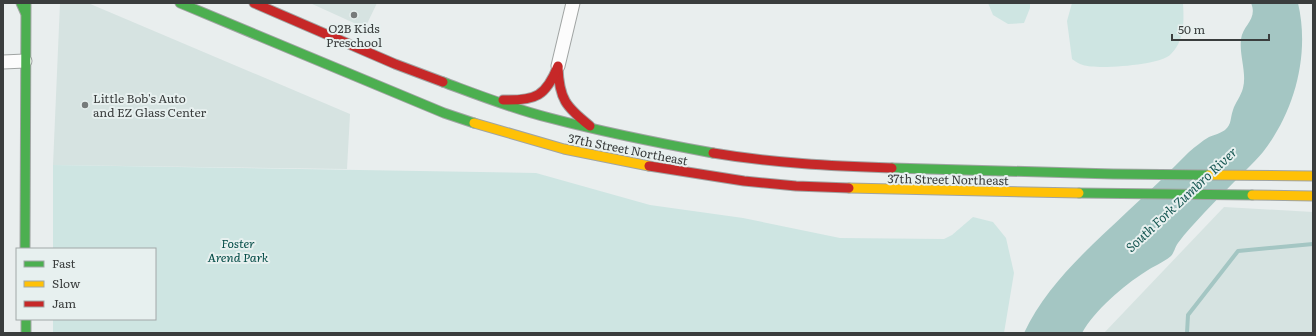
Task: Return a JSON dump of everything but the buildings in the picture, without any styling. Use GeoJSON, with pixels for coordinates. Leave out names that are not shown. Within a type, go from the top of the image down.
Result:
{"type":"FeatureCollection","features":[{"type":"Feature","properties":{"kind":"main road"},"geometry":{"type":"LineString","coordinates":[[21,3],[26,7],[25,248]]}},
{"type":"Feature","properties":{"kind":"main road","name":"37th Street Northeast"},"geometry":{"type":"LineString","coordinates":[[180,3],[444,113],[477,125],[542,144],[607,158],[744,181],[820,187],[1313,196]]}},
{"type":"Feature","properties":{"kind":"main road","name":"37th Street Northeast"},"geometry":{"type":"LineString","coordinates":[[254,3],[396,64],[507,105],[542,116],[652,142],[739,157],[804,164],[865,167],[1113,174],[1313,176]]}},
{"type":"Feature","properties":{"kind":"main road"},"geometry":{"type":"LineString","coordinates":[[458,87],[502,100],[528,99],[538,95],[549,86],[558,66]]}},
{"type":"Feature","properties":{"kind":"main road"},"geometry":{"type":"LineString","coordinates":[[558,66],[560,92],[565,102],[580,118],[594,128]]}},
{"type":"Feature","properties":{"kind":"main road"},"geometry":{"type":"LineString","coordinates":[[26,320],[26,333]]}},
{"type":"Feature","properties":{"kind":"street"},"geometry":{"type":"LineString","coordinates":[[558,66],[573,3]]}},
{"type":"Feature","properties":{"kind":"street"},"geometry":{"type":"LineString","coordinates":[[3,62],[25,62]]}},
{"type":"Feature","properties":{"kind":"shaded area"},"geometry":{"type":"Polygon","coordinates":[[[60,3],[88,3],[350,114],[347,169],[53,165],[60,3]]]}},
{"type":"Feature","properties":{"kind":"shaded area","name":"O2B Kids Preschool"},"geometry":{"type":"Polygon","coordinates":[[[310,3],[377,3],[365,28],[310,3]]]}},
{"type":"Feature","properties":{"kind":"shaded area"},"geometry":{"type":"Polygon","coordinates":[[[1224,207],[1313,212],[1313,333],[1104,333],[1224,207]]]}},
{"type":"Feature","properties":{"kind":"green space"},"geometry":{"type":"Polygon","coordinates":[[[988,3],[1030,3],[1030,8],[1024,23],[1008,24],[993,15],[988,3]]]}},
{"type":"Feature","properties":{"kind":"green space"},"geometry":{"type":"Polygon","coordinates":[[[1072,3],[1183,3],[1184,17],[1181,37],[1175,49],[1164,59],[1128,66],[1101,67],[1082,65],[1072,59],[1067,21],[1072,3]]]}},
{"type":"Feature","properties":{"kind":"green space","name":"Foster Arend Park"},"geometry":{"type":"Polygon","coordinates":[[[53,165],[536,173],[650,205],[743,218],[840,238],[944,239],[952,235],[973,217],[993,222],[1006,238],[1014,273],[1004,333],[53,333],[53,320],[156,320],[156,248],[53,248],[53,165]]]}},
{"type":"Feature","properties":{"kind":"water","name":"South Fork Zumbro River"},"geometry":{"type":"Polygon","coordinates":[[[1251,3],[1298,3],[1301,22],[1301,62],[1297,81],[1284,119],[1263,152],[1187,232],[1178,243],[1171,256],[1148,270],[1119,291],[1094,316],[1082,333],[1024,333],[1044,298],[1084,253],[1189,152],[1209,137],[1222,132],[1227,128],[1230,123],[1234,107],[1243,88],[1244,76],[1241,39],[1253,13],[1251,3]]]}},
{"type":"Feature","properties":{"kind":"waterway"},"geometry":{"type":"LineString","coordinates":[[1187,333],[1188,315],[1238,251],[1313,244]]}},
{"type":"Feature","properties":{"kind":"traffic: fast"},"geometry":{"type":"LineString","coordinates":[[21,3],[25,12]]}},
{"type":"Feature","properties":{"kind":"traffic: fast"},"geometry":{"type":"LineString","coordinates":[[25,248],[26,3]]}},
{"type":"Feature","properties":{"kind":"traffic: fast"},"geometry":{"type":"LineString","coordinates":[[180,3],[444,113],[474,123]]}},
{"type":"Feature","properties":{"kind":"traffic: fast"},"geometry":{"type":"LineString","coordinates":[[443,82],[496,102],[570,123],[610,133],[713,153]]}},
{"type":"Feature","properties":{"kind":"traffic: fast"},"geometry":{"type":"LineString","coordinates":[[892,168],[1209,175]]}},
{"type":"Feature","properties":{"kind":"traffic: fast"},"geometry":{"type":"LineString","coordinates":[[1079,193],[1252,195]]}},
{"type":"Feature","properties":{"kind":"traffic: fast"},"geometry":{"type":"LineString","coordinates":[[26,320],[26,333]]}},
{"type":"Feature","properties":{"kind":"traffic: slow"},"geometry":{"type":"LineString","coordinates":[[474,123],[564,149],[649,166]]}},
{"type":"Feature","properties":{"kind":"traffic: slow"},"geometry":{"type":"LineString","coordinates":[[1209,175],[1313,176]]}},
{"type":"Feature","properties":{"kind":"traffic: slow"},"geometry":{"type":"LineString","coordinates":[[849,188],[1079,193]]}},
{"type":"Feature","properties":{"kind":"traffic: slow"},"geometry":{"type":"LineString","coordinates":[[1252,195],[1313,196]]}},
{"type":"Feature","properties":{"kind":"traffic: jam"},"geometry":{"type":"LineString","coordinates":[[254,3],[395,64],[443,82]]}},
{"type":"Feature","properties":{"kind":"traffic: jam"},"geometry":{"type":"LineString","coordinates":[[503,100],[532,98],[538,95],[549,84],[558,66]]}},
{"type":"Feature","properties":{"kind":"traffic: jam"},"geometry":{"type":"LineString","coordinates":[[558,67],[560,87],[565,101],[575,113],[590,126]]}},
{"type":"Feature","properties":{"kind":"traffic: jam"},"geometry":{"type":"LineString","coordinates":[[713,153],[802,164],[892,168]]}},
{"type":"Feature","properties":{"kind":"traffic: jam"},"geometry":{"type":"LineString","coordinates":[[649,166],[744,181],[796,186],[849,188]]}},
{"type":"Feature","properties":{"kind":"place","name":"O2B Kids Preschool"},"geometry":{"type":"Point","coordinates":[354,15]}},
{"type":"Feature","properties":{"kind":"place","name":"Little Bob's Auto and EZ Glass Center"},"geometry":{"type":"Point","coordinates":[85,105]}}]}
